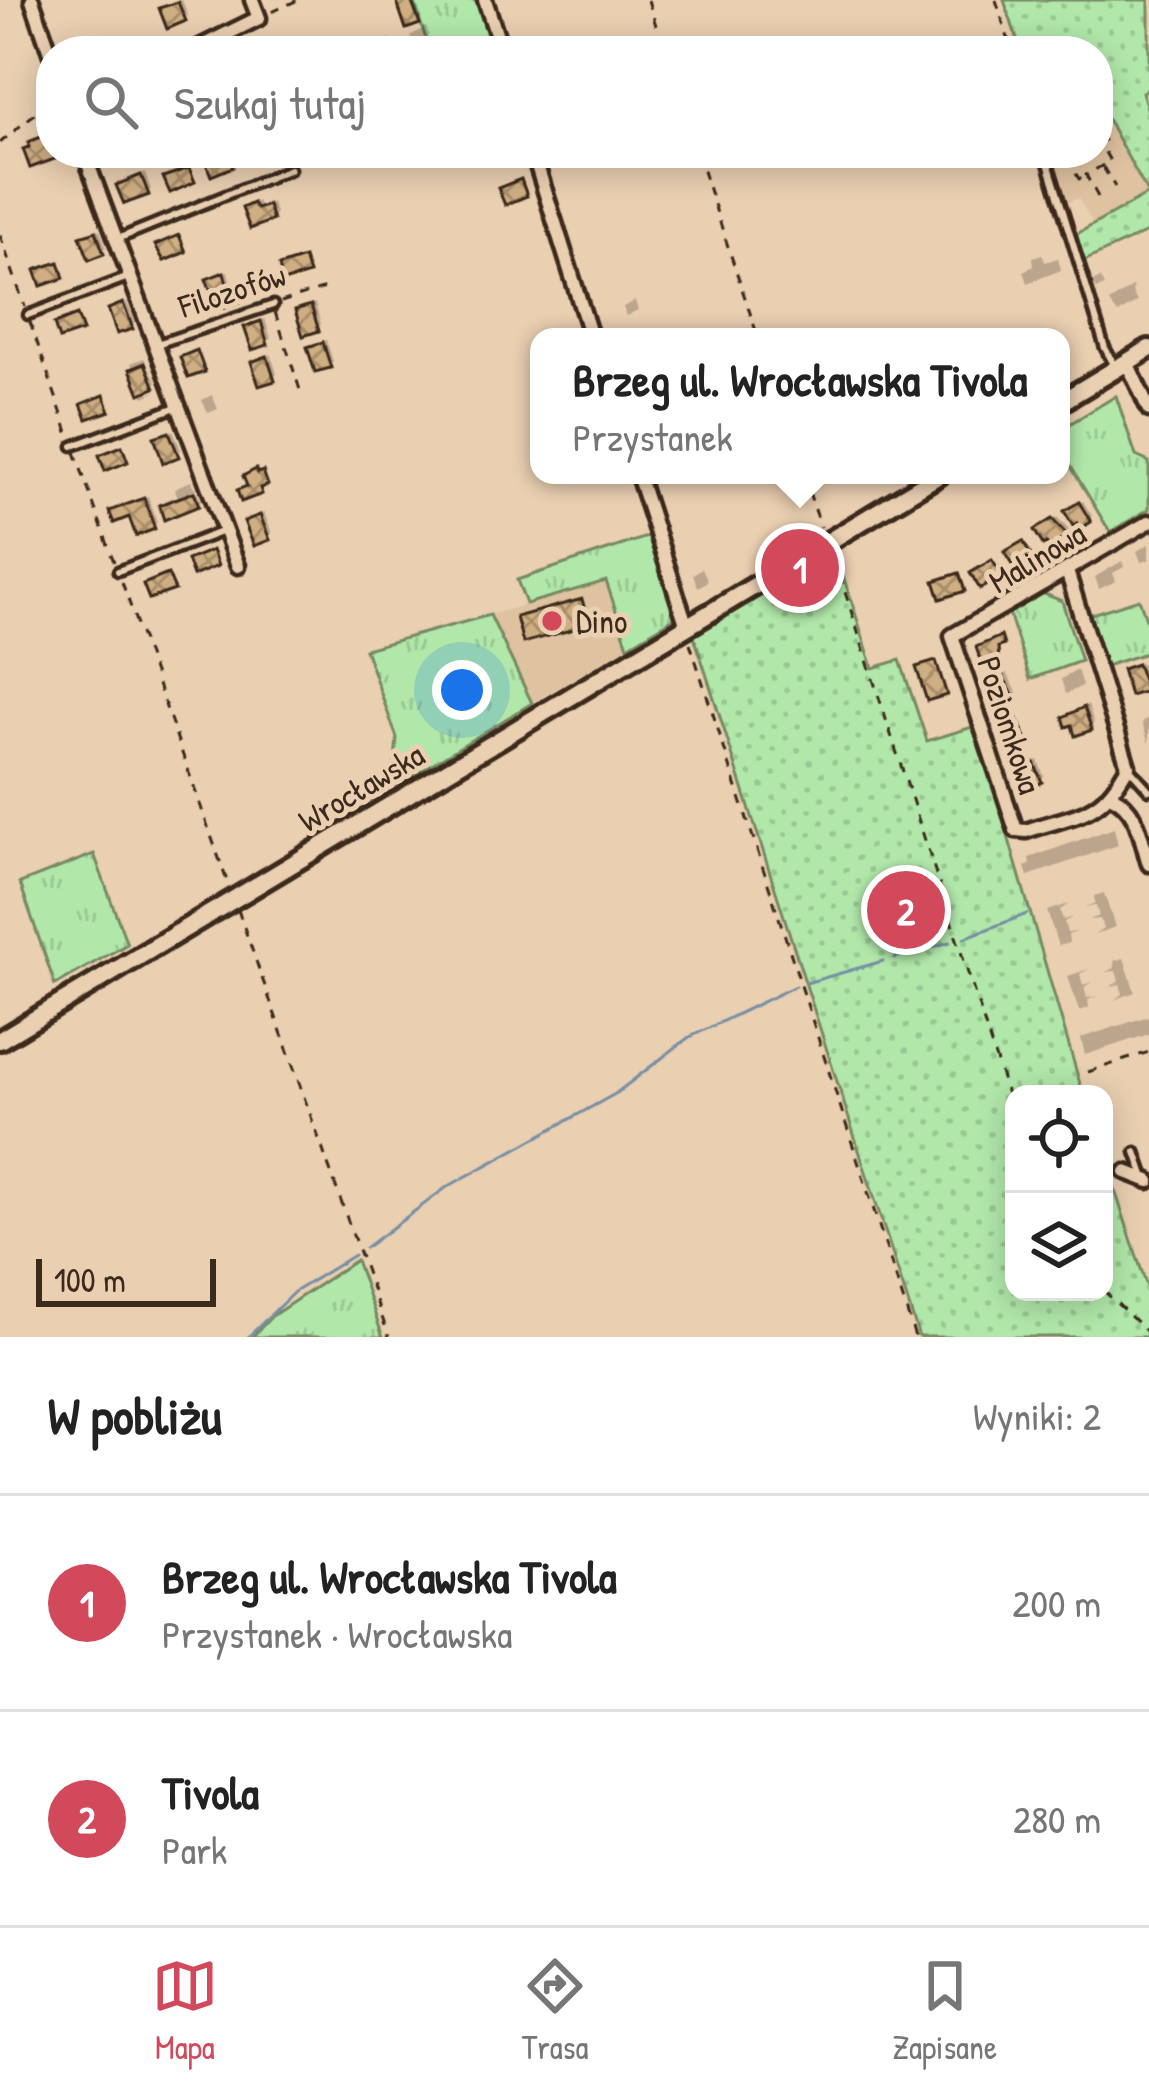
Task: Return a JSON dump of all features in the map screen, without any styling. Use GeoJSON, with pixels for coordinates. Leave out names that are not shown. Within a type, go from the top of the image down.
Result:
{"type":"FeatureCollection","features":[{"type":"Feature","properties":{"kind":"street"},"geometry":{"type":"LineString","coordinates":[[32,0],[44,36]]}},
{"type":"Feature","properties":{"kind":"street"},"geometry":{"type":"LineString","coordinates":[[222,36],[259,18],[252,0]]}},
{"type":"Feature","properties":{"kind":"street"},"geometry":{"type":"LineString","coordinates":[[485,0],[497,36]]}},
{"type":"Feature","properties":{"kind":"street","name":"Filozofów"},"geometry":{"type":"LineString","coordinates":[[90,168],[238,566]]}},
{"type":"Feature","properties":{"kind":"street"},"geometry":{"type":"LineString","coordinates":[[538,168],[588,328]]}},
{"type":"Feature","properties":{"kind":"street"},"geometry":{"type":"LineString","coordinates":[[1070,397],[1149,349]]}},
{"type":"Feature","properties":{"kind":"street"},"geometry":{"type":"LineString","coordinates":[[1122,365],[1149,410]]}},
{"type":"Feature","properties":{"kind":"street"},"geometry":{"type":"LineString","coordinates":[[641,484],[687,627]]}},
{"type":"Feature","properties":{"kind":"street","name":"Wrocławska"},"geometry":{"type":"LineString","coordinates":[[0,1040],[924,484]]}},
{"type":"Feature","properties":{"kind":"street","name":"Malinowa"},"geometry":{"type":"LineString","coordinates":[[952,636],[1149,522]]}},
{"type":"Feature","properties":{"kind":"street"},"geometry":{"type":"LineString","coordinates":[[1067,571],[1127,766],[1112,796],[1125,802],[1133,814],[1149,865]]}},
{"type":"Feature","properties":{"kind":"street","name":"Poziomkowa"},"geometry":{"type":"LineString","coordinates":[[952,636],[1016,830],[1026,831],[1100,806],[1112,796]]}},
{"type":"Feature","properties":{"kind":"street"},"geometry":{"type":"LineString","coordinates":[[1126,1172],[1148,1181]]}},
{"type":"Feature","properties":{"kind":"lane"},"geometry":{"type":"LineString","coordinates":[[1050,168],[1106,348],[1122,365]]}},
{"type":"Feature","properties":{"kind":"lane"},"geometry":{"type":"LineString","coordinates":[[116,239],[290,169]]}},
{"type":"Feature","properties":{"kind":"lane","name":"Filozofów"},"geometry":{"type":"LineString","coordinates":[[28,315],[130,276]]}},
{"type":"Feature","properties":{"kind":"lane","name":"Filozofów"},"geometry":{"type":"LineString","coordinates":[[157,344],[273,305]]}},
{"type":"Feature","properties":{"kind":"lane"},"geometry":{"type":"LineString","coordinates":[[73,446],[179,405]]}},
{"type":"Feature","properties":{"kind":"lane"},"geometry":{"type":"LineString","coordinates":[[118,571],[226,530]]}},
{"type":"Feature","properties":{"kind":"lane"},"geometry":{"type":"LineString","coordinates":[[1127,766],[1149,790]]}},
{"type":"Feature","properties":{"kind":"lane"},"geometry":{"type":"LineString","coordinates":[[1136,1152],[1148,1181]]}},
{"type":"Feature","properties":{"kind":"path"},"geometry":{"type":"LineString","coordinates":[[259,18],[298,0]]}},
{"type":"Feature","properties":{"kind":"path"},"geometry":{"type":"LineString","coordinates":[[648,0],[659,36]]}},
{"type":"Feature","properties":{"kind":"path"},"geometry":{"type":"LineString","coordinates":[[996,0],[1007,36]]}},
{"type":"Feature","properties":{"kind":"path"},"geometry":{"type":"LineString","coordinates":[[0,143],[36,113]]}},
{"type":"Feature","properties":{"kind":"path"},"geometry":{"type":"LineString","coordinates":[[702,168],[755,328]]}},
{"type":"Feature","properties":{"kind":"path"},"geometry":{"type":"LineString","coordinates":[[1073,168],[1079,179],[1099,168]]}},
{"type":"Feature","properties":{"kind":"path"},"geometry":{"type":"LineString","coordinates":[[1103,168],[1115,188]]}},
{"type":"Feature","properties":{"kind":"path"},"geometry":{"type":"LineString","coordinates":[[1085,176],[1098,197]]}},
{"type":"Feature","properties":{"kind":"path"},"geometry":{"type":"LineString","coordinates":[[0,235],[389,1337]]}},
{"type":"Feature","properties":{"kind":"path","name":"Filozofów"},"geometry":{"type":"LineString","coordinates":[[273,305],[325,288]]}},
{"type":"Feature","properties":{"kind":"path"},"geometry":{"type":"LineString","coordinates":[[273,305],[300,390]]}},
{"type":"Feature","properties":{"kind":"path"},"geometry":{"type":"LineString","coordinates":[[806,484],[836,561],[1005,1087]]}},
{"type":"Feature","properties":{"kind":"path"},"geometry":{"type":"LineString","coordinates":[[687,627],[915,1337]]}},
{"type":"Feature","properties":{"kind":"path"},"geometry":{"type":"LineString","coordinates":[[1088,1072],[1149,1052]]}},
{"type":"Feature","properties":{"kind":"path"},"geometry":{"type":"LineString","coordinates":[[1113,1300],[1149,1334]]}},
{"type":"Feature","properties":{"kind":"shaded area"},"geometry":{"type":"Polygon","coordinates":[[[1113,130],[1149,195],[1094,225],[1078,198],[1067,203],[1055,168],[1113,168],[1113,130]]]}},
{"type":"Feature","properties":{"kind":"shaded area"},"geometry":{"type":"Polygon","coordinates":[[[606,581],[628,646],[532,703],[490,615],[606,581]]]}},
{"type":"Feature","properties":{"kind":"green space"},"geometry":{"type":"Polygon","coordinates":[[[413,0],[477,0],[488,36],[425,36],[413,0]]]}},
{"type":"Feature","properties":{"kind":"green space"},"geometry":{"type":"Polygon","coordinates":[[[1004,0],[1149,0],[1149,89],[1142,92],[1149,114],[1149,231],[1084,261],[1075,235],[1148,194],[1113,130],[1113,36],[1016,36],[1004,0]]]}},
{"type":"Feature","properties":{"kind":"green space"},"geometry":{"type":"Polygon","coordinates":[[[1116,396],[1136,456],[1149,462],[1149,509],[1110,532],[1070,465],[1070,424],[1116,396]]]}},
{"type":"Feature","properties":{"kind":"green space"},"geometry":{"type":"Polygon","coordinates":[[[653,535],[676,617],[628,646],[606,581],[526,604],[517,580],[653,535]]]}},
{"type":"Feature","properties":{"kind":"green space"},"geometry":{"type":"Polygon","coordinates":[[[835,551],[873,668],[900,660],[927,741],[976,726],[1080,1085],[1005,1085],[1005,1301],[1113,1301],[1113,1184],[1149,1293],[1149,1337],[919,1337],[694,636],[835,551]]]}},
{"type":"Feature","properties":{"kind":"green space"},"geometry":{"type":"Polygon","coordinates":[[[1042,593],[1062,601],[1081,661],[1030,679],[1009,613],[1042,593]]]}},
{"type":"Feature","properties":{"kind":"green space"},"geometry":{"type":"Polygon","coordinates":[[[1139,599],[1149,627],[1149,652],[1102,667],[1085,616],[1139,599]]]}},
{"type":"Feature","properties":{"kind":"green space"},"geometry":{"type":"Polygon","coordinates":[[[490,615],[532,703],[399,784],[393,781],[397,738],[365,649],[490,615]]]}},
{"type":"Feature","properties":{"kind":"green space"},"geometry":{"type":"Polygon","coordinates":[[[94,854],[127,944],[55,985],[20,883],[94,854]]]}},
{"type":"Feature","properties":{"kind":"green space"},"geometry":{"type":"Polygon","coordinates":[[[356,1260],[383,1337],[252,1337],[272,1316],[356,1260]]]}},
{"type":"Feature","properties":{"kind":"building"},"geometry":{"type":"Polygon","coordinates":[[[396,0],[411,0],[420,24],[406,29],[396,0]]]}},
{"type":"Feature","properties":{"kind":"building"},"geometry":{"type":"Polygon","coordinates":[[[178,2],[186,21],[167,29],[159,8],[178,2]]]}},
{"type":"Feature","properties":{"kind":"building"},"geometry":{"type":"Polygon","coordinates":[[[36,139],[36,166],[30,168],[23,149],[29,147],[28,142],[36,139]]]}},
{"type":"Feature","properties":{"kind":"building"},"geometry":{"type":"Polygon","coordinates":[[[189,168],[195,182],[170,193],[163,177],[189,168]]]}},
{"type":"Feature","properties":{"kind":"building"},"geometry":{"type":"Polygon","coordinates":[[[208,168],[231,168],[211,176],[208,168]]]}},
{"type":"Feature","properties":{"kind":"building"},"geometry":{"type":"Polygon","coordinates":[[[141,175],[149,195],[124,204],[116,185],[141,175]]]}},
{"type":"Feature","properties":{"kind":"building"},"geometry":{"type":"Polygon","coordinates":[[[521,179],[527,196],[505,205],[498,188],[521,179]]]}},
{"type":"Feature","properties":{"kind":"building"},"geometry":{"type":"Polygon","coordinates":[[[253,203],[257,209],[268,205],[273,220],[250,229],[242,208],[253,203]]]}},
{"type":"Feature","properties":{"kind":"building"},"geometry":{"type":"Polygon","coordinates":[[[96,231],[104,254],[89,260],[80,236],[96,231]]]}},
{"type":"Feature","properties":{"kind":"building"},"geometry":{"type":"Polygon","coordinates":[[[179,235],[186,252],[164,261],[155,245],[179,235]]]}},
{"type":"Feature","properties":{"kind":"building"},"geometry":{"type":"Polygon","coordinates":[[[304,258],[309,274],[283,282],[279,266],[304,258]]]}},
{"type":"Feature","properties":{"kind":"building"},"geometry":{"type":"Polygon","coordinates":[[[59,262],[64,278],[41,286],[35,270],[59,262]]]}},
{"type":"Feature","properties":{"kind":"building"},"geometry":{"type":"Polygon","coordinates":[[[224,272],[229,292],[237,288],[242,301],[225,308],[223,304],[217,307],[217,289],[211,291],[206,279],[224,272]]]}},
{"type":"Feature","properties":{"kind":"building"},"geometry":{"type":"Polygon","coordinates":[[[123,303],[133,329],[117,334],[108,309],[123,303]]]}},
{"type":"Feature","properties":{"kind":"building"},"geometry":{"type":"Polygon","coordinates":[[[311,305],[319,331],[303,336],[295,310],[311,305]]]}},
{"type":"Feature","properties":{"kind":"building"},"geometry":{"type":"Polygon","coordinates":[[[77,315],[83,331],[59,339],[54,324],[77,315]]]}},
{"type":"Feature","properties":{"kind":"building"},"geometry":{"type":"Polygon","coordinates":[[[261,321],[268,345],[252,350],[244,327],[261,321]]]}},
{"type":"Feature","properties":{"kind":"building"},"geometry":{"type":"Polygon","coordinates":[[[323,342],[331,368],[315,372],[307,347],[323,342]]]}},
{"type":"Feature","properties":{"kind":"building"},"geometry":{"type":"Polygon","coordinates":[[[197,350],[205,372],[188,378],[180,357],[197,350]]]}},
{"type":"Feature","properties":{"kind":"building"},"geometry":{"type":"Polygon","coordinates":[[[267,356],[275,381],[259,386],[251,362],[267,356]]]}},
{"type":"Feature","properties":{"kind":"building"},"geometry":{"type":"Polygon","coordinates":[[[145,363],[155,388],[140,394],[130,369],[145,363]]]}},
{"type":"Feature","properties":{"kind":"building"},"geometry":{"type":"Polygon","coordinates":[[[104,395],[110,411],[87,419],[81,404],[104,395]]]}},
{"type":"Feature","properties":{"kind":"building"},"geometry":{"type":"Polygon","coordinates":[[[169,432],[179,457],[163,463],[154,437],[169,432]]]}},
{"type":"Feature","properties":{"kind":"building"},"geometry":{"type":"Polygon","coordinates":[[[122,446],[128,462],[105,471],[99,455],[122,446]]]}},
{"type":"Feature","properties":{"kind":"building"},"geometry":{"type":"Polygon","coordinates":[[[256,469],[263,471],[268,485],[260,488],[262,494],[241,502],[237,490],[247,486],[243,476],[256,469]]]}},
{"type":"Feature","properties":{"kind":"building"},"geometry":{"type":"Polygon","coordinates":[[[194,492],[199,506],[164,520],[159,505],[194,492]]]}},
{"type":"Feature","properties":{"kind":"building"},"geometry":{"type":"Polygon","coordinates":[[[144,498],[155,529],[136,536],[129,517],[114,523],[109,511],[144,498]]]}},
{"type":"Feature","properties":{"kind":"building"},"geometry":{"type":"Polygon","coordinates":[[[1079,502],[1091,522],[1080,529],[1064,511],[1079,502]]]}},
{"type":"Feature","properties":{"kind":"building"},"geometry":{"type":"Polygon","coordinates":[[[260,515],[270,540],[254,546],[244,521],[260,515]]]}},
{"type":"Feature","properties":{"kind":"building"},"geometry":{"type":"Polygon","coordinates":[[[1052,519],[1068,536],[1049,547],[1034,530],[1052,519]]]}},
{"type":"Feature","properties":{"kind":"building"},"geometry":{"type":"Polygon","coordinates":[[[1023,541],[1032,557],[1014,568],[1004,552],[1023,541]]]}},
{"type":"Feature","properties":{"kind":"building"},"geometry":{"type":"Polygon","coordinates":[[[212,550],[218,566],[193,576],[187,560],[212,550]]]}},
{"type":"Feature","properties":{"kind":"building"},"geometry":{"type":"Polygon","coordinates":[[[992,560],[1002,576],[980,589],[970,573],[992,560]]]}},
{"type":"Feature","properties":{"kind":"building"},"geometry":{"type":"Polygon","coordinates":[[[959,573],[965,591],[940,599],[934,581],[959,573]]]}},
{"type":"Feature","properties":{"kind":"building"},"geometry":{"type":"Polygon","coordinates":[[[168,574],[175,590],[149,599],[143,584],[168,574]]]}},
{"type":"Feature","properties":{"kind":"building","name":"Dino"},"geometry":{"type":"Polygon","coordinates":[[[582,599],[589,625],[523,643],[516,617],[582,599]]]}},
{"type":"Feature","properties":{"kind":"building"},"geometry":{"type":"Polygon","coordinates":[[[1001,636],[1004,645],[998,647],[999,663],[983,668],[976,647],[1001,636]]]}},
{"type":"Feature","properties":{"kind":"building"},"geometry":{"type":"Polygon","coordinates":[[[936,661],[947,695],[927,701],[916,667],[936,661]]]}},
{"type":"Feature","properties":{"kind":"building"},"geometry":{"type":"Polygon","coordinates":[[[1137,664],[1147,691],[1130,696],[1122,669],[1137,664]]]}},
{"type":"Feature","properties":{"kind":"building"},"geometry":{"type":"Polygon","coordinates":[[[1003,676],[1015,699],[1008,701],[1009,708],[997,709],[990,679],[1003,676]]]}},
{"type":"Feature","properties":{"kind":"building"},"geometry":{"type":"Polygon","coordinates":[[[1084,707],[1092,730],[1075,736],[1063,717],[1084,707]]]}},
{"type":"Feature","properties":{"kind":"building"},"geometry":{"type":"Polygon","coordinates":[[[1016,717],[1027,740],[1009,746],[1001,722],[1016,717]]]}},
{"type":"Feature","properties":{"kind":"building"},"geometry":{"type":"Polygon","coordinates":[[[1034,762],[1042,782],[1023,791],[1017,767],[1034,762]]]}},
{"type":"Feature","properties":{"kind":"waterway"},"geometry":{"type":"LineString","coordinates":[[964,938],[1027,914]]}},
{"type":"Feature","properties":{"kind":"waterway"},"geometry":{"type":"LineString","coordinates":[[894,958],[950,942]]}},
{"type":"Feature","properties":{"kind":"waterway"},"geometry":{"type":"LineString","coordinates":[[806,983],[883,961]]}},
{"type":"Feature","properties":{"kind":"waterway"},"geometry":{"type":"LineString","coordinates":[[365,1248],[447,1187],[615,1094],[688,1038],[795,986]]}},
{"type":"Feature","properties":{"kind":"waterway"},"geometry":{"type":"LineString","coordinates":[[248,1337],[294,1292],[354,1255]]}},
{"type":"Feature","properties":{"kind":"place","name":"Brzeg ul. Wrocławska Tivola"},"geometry":{"type":"Point","coordinates":[800,568]}},
{"type":"Feature","properties":{"kind":"place","name":"Dino"},"geometry":{"type":"Point","coordinates":[552,621]}},
{"type":"Feature","properties":{"kind":"place","name":"Tivola"},"geometry":{"type":"Point","coordinates":[906,910]}}]}
